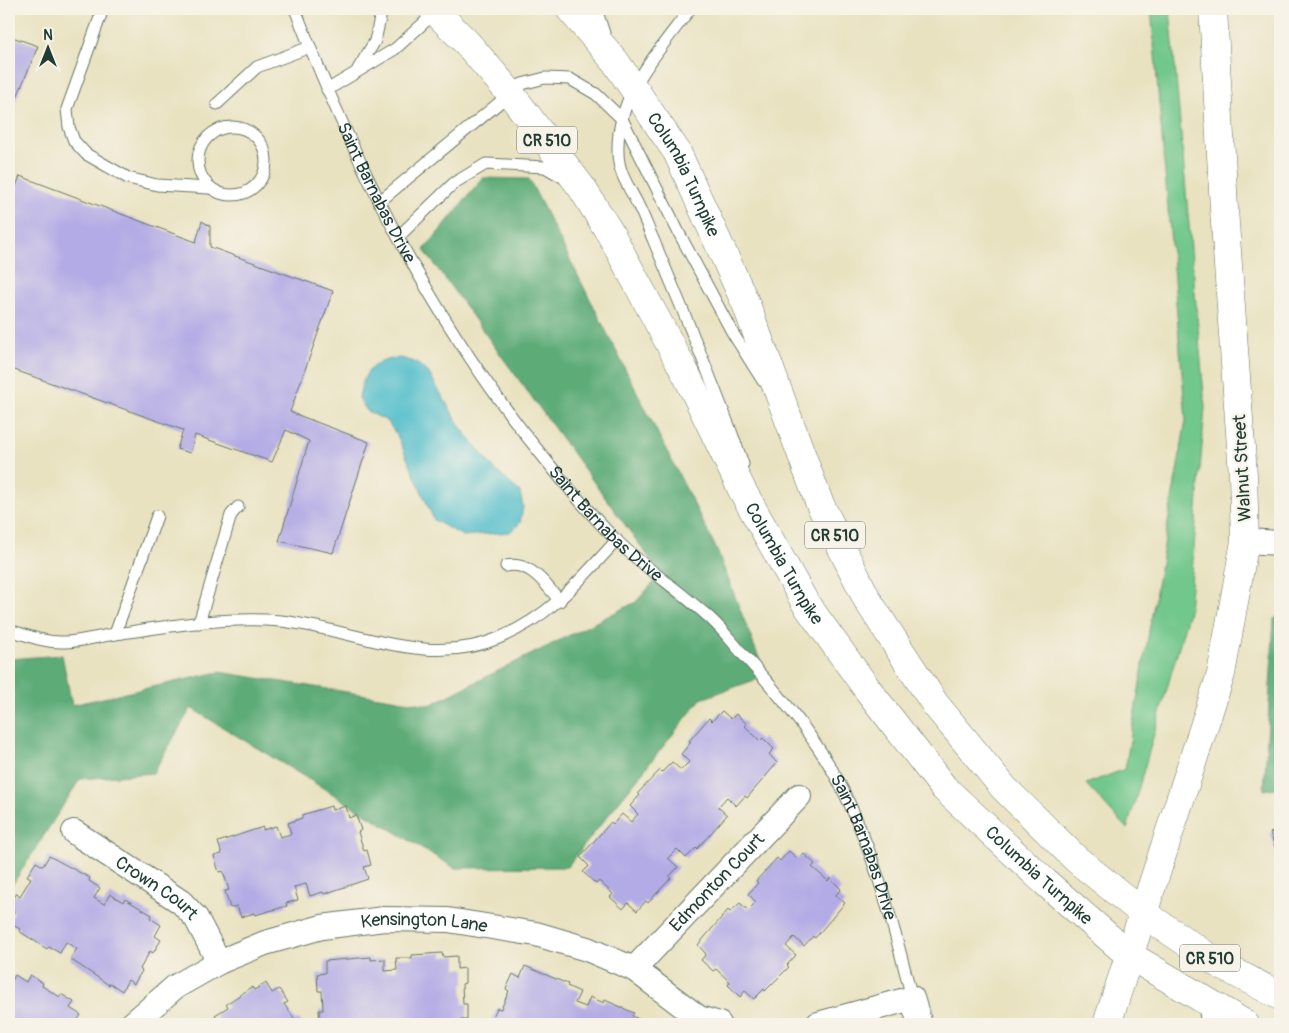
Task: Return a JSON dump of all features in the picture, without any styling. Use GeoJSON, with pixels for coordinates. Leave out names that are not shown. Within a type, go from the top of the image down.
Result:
{"type":"FeatureCollection","features":[{"type":"Feature","properties":{"kind":"main road","name":"Columbia Turnpike"},"geometry":{"type":"LineString","coordinates":[[570,9],[615,61],[677,152],[746,304],[819,502],[868,601],[935,704],[1004,788],[1076,859],[1143,913],[1219,964],[1280,996]]}},
{"type":"Feature","properties":{"kind":"main road","name":"Walnut Street"},"geometry":{"type":"LineString","coordinates":[[1107,1024],[1221,674],[1245,541],[1243,476],[1225,219],[1214,9]]}},
{"type":"Feature","properties":{"kind":"main road","name":"Columbia Turnpike"},"geometry":{"type":"LineString","coordinates":[[436,10],[510,93],[582,188],[610,233],[687,376],[742,490],[806,604],[868,690],[944,788],[1045,882],[1129,955],[1205,1011],[1245,1024]]}},
{"type":"Feature","properties":{"kind":"street"},"geometry":{"type":"LineString","coordinates":[[1245,541],[1280,543]]}},
{"type":"Feature","properties":{"kind":"street","name":"Edmonton Court"},"geometry":{"type":"LineString","coordinates":[[634,968],[799,796]]}},
{"type":"Feature","properties":{"kind":"street","name":"Crown Court"},"geometry":{"type":"LineString","coordinates":[[74,832],[180,902],[196,918],[219,962]]}},
{"type":"Feature","properties":{"kind":"street","name":"Kensington Lane"},"geometry":{"type":"LineString","coordinates":[[132,1024],[175,987],[219,962],[265,943],[322,927],[384,919],[448,920],[536,934],[587,949],[634,968],[705,1022]]}},
{"type":"Feature","properties":{"kind":"street"},"geometry":{"type":"LineString","coordinates":[[818,1024],[912,998]]}},
{"type":"Feature","properties":{"kind":"street","name":"Saint Barnabas Drive"},"geometry":{"type":"LineString","coordinates":[[912,998],[920,1024]]}},
{"type":"Feature","properties":{"kind":"lane","name":"Saint Barnabas Drive"},"geometry":{"type":"LineString","coordinates":[[295,9],[327,90],[379,202],[466,355],[493,394],[550,466],[616,540],[713,621],[788,704],[832,769],[852,810],[890,911],[912,998]]}},
{"type":"Feature","properties":{"kind":"lane"},"geometry":{"type":"LineString","coordinates":[[357,70],[375,41],[382,9]]}},
{"type":"Feature","properties":{"kind":"lane"},"geometry":{"type":"LineString","coordinates":[[596,9],[615,61]]}},
{"type":"Feature","properties":{"kind":"lane"},"geometry":{"type":"LineString","coordinates":[[690,9],[633,88],[622,119],[618,150],[621,175],[639,207],[720,399],[772,544]]}},
{"type":"Feature","properties":{"kind":"lane"},"geometry":{"type":"LineString","coordinates":[[327,90],[357,70],[395,49],[436,10]]}},
{"type":"Feature","properties":{"kind":"lane"},"geometry":{"type":"LineString","coordinates":[[102,11],[67,109],[69,127],[74,141],[86,154],[128,178],[157,185],[209,188],[219,194],[231,196],[253,189],[261,180],[266,164],[263,147],[256,137],[247,130],[236,127],[214,131],[206,138],[197,158],[202,179],[209,188]]}},
{"type":"Feature","properties":{"kind":"lane"},"geometry":{"type":"LineString","coordinates":[[217,104],[257,67],[310,47]]}},
{"type":"Feature","properties":{"kind":"lane"},"geometry":{"type":"LineString","coordinates":[[379,202],[522,84],[544,78],[570,79],[596,94],[622,119],[679,233],[732,332],[792,427]]}},
{"type":"Feature","properties":{"kind":"lane"},"geometry":{"type":"LineString","coordinates":[[398,237],[454,183],[486,164],[544,167],[582,188]]}},
{"type":"Feature","properties":{"kind":"lane"},"geometry":{"type":"LineString","coordinates":[[199,623],[231,515],[238,507]]}},
{"type":"Feature","properties":{"kind":"lane"},"geometry":{"type":"LineString","coordinates":[[114,634],[157,516]]}},
{"type":"Feature","properties":{"kind":"lane"},"geometry":{"type":"LineString","coordinates":[[9,630],[34,638],[64,642],[229,620],[281,621],[402,648],[442,650],[499,638],[540,616],[560,601],[616,540]]}},
{"type":"Feature","properties":{"kind":"lane"},"geometry":{"type":"LineString","coordinates":[[506,566],[517,564],[526,567],[560,601]]}},
{"type":"Feature","properties":{"kind":"green space"},"geometry":{"type":"Polygon","coordinates":[[[1151,9],[1170,9],[1205,407],[1189,611],[1127,829],[1086,784],[1125,769],[1186,420],[1151,9]]]}},
{"type":"Feature","properties":{"kind":"green space"},"geometry":{"type":"Polygon","coordinates":[[[483,178],[529,179],[716,548],[766,676],[701,699],[567,867],[455,868],[191,708],[153,773],[80,779],[9,890],[9,659],[62,655],[72,705],[219,672],[430,705],[636,602],[661,574],[424,250],[483,178]]]}},
{"type":"Feature","properties":{"kind":"green space"},"geometry":{"type":"Polygon","coordinates":[[[1280,615],[1280,787],[1264,790],[1274,619],[1280,615]]]}},
{"type":"Feature","properties":{"kind":"water"},"geometry":{"type":"Polygon","coordinates":[[[401,358],[415,362],[428,372],[461,428],[494,469],[520,492],[523,507],[520,523],[510,532],[463,536],[434,520],[397,435],[387,421],[367,411],[359,398],[363,381],[376,364],[401,358]]]}},
{"type":"Feature","properties":{"kind":"building"},"geometry":{"type":"Polygon","coordinates":[[[9,36],[38,46],[9,117],[9,36]]]}},
{"type":"Feature","properties":{"kind":"building"},"geometry":{"type":"Polygon","coordinates":[[[20,176],[196,242],[202,221],[210,226],[210,247],[333,291],[290,412],[369,442],[333,553],[279,541],[309,441],[286,430],[272,462],[195,435],[190,453],[177,449],[183,430],[9,368],[9,204],[20,176]]]}},
{"type":"Feature","properties":{"kind":"building"},"geometry":{"type":"Polygon","coordinates":[[[722,711],[731,719],[736,714],[747,724],[745,726],[760,741],[763,738],[774,749],[769,754],[777,763],[747,798],[745,796],[736,806],[727,797],[718,807],[727,815],[697,849],[686,858],[677,849],[668,858],[678,867],[669,877],[671,878],[648,903],[646,901],[637,911],[628,903],[623,909],[610,897],[613,894],[599,881],[596,884],[583,872],[589,866],[580,857],[611,822],[613,824],[622,814],[631,822],[638,814],[630,806],[640,795],[638,793],[660,770],[662,772],[672,762],[681,770],[689,762],[681,754],[691,742],[689,741],[709,718],[712,721],[722,711]]]}},
{"type":"Feature","properties":{"kind":"building"},"geometry":{"type":"Polygon","coordinates":[[[331,806],[332,810],[346,806],[349,818],[356,815],[361,830],[358,832],[364,851],[367,850],[371,865],[364,867],[368,879],[324,894],[323,892],[310,896],[306,884],[294,887],[298,900],[286,903],[287,906],[255,915],[254,913],[241,917],[237,906],[230,908],[225,891],[229,890],[223,871],[219,872],[214,856],[222,854],[218,842],[263,827],[263,830],[276,826],[280,837],[291,834],[288,823],[302,818],[302,815],[331,806]]]}},
{"type":"Feature","properties":{"kind":"building"},"geometry":{"type":"Polygon","coordinates":[[[1280,830],[1280,860],[1270,833],[1280,830]]]}},
{"type":"Feature","properties":{"kind":"building"},"geometry":{"type":"Polygon","coordinates":[[[789,851],[798,859],[804,854],[815,864],[812,867],[828,881],[830,878],[841,889],[836,895],[845,903],[815,938],[813,936],[804,946],[794,937],[786,946],[796,955],[787,965],[789,967],[765,991],[764,989],[754,999],[745,991],[740,997],[728,985],[730,982],[716,969],[713,971],[701,960],[706,954],[698,945],[728,910],[730,912],[740,903],[748,910],[756,902],[748,894],[758,883],[756,881],[777,858],[780,861],[789,851]]]}},
{"type":"Feature","properties":{"kind":"building"},"geometry":{"type":"Polygon","coordinates":[[[49,856],[90,878],[89,881],[100,888],[94,898],[104,904],[110,894],[123,902],[125,899],[152,915],[150,918],[161,925],[155,936],[161,940],[153,953],[150,951],[140,969],[142,971],[134,984],[128,980],[122,991],[110,983],[109,985],[70,959],[77,949],[66,942],[60,953],[49,947],[47,949],[9,923],[14,912],[9,906],[17,893],[20,896],[31,878],[27,876],[36,862],[43,866],[49,856]]]}},
{"type":"Feature","properties":{"kind":"building"},"geometry":{"type":"Polygon","coordinates":[[[442,953],[443,957],[457,956],[457,969],[465,968],[465,983],[462,984],[463,1004],[467,1004],[467,1020],[460,1020],[460,1024],[400,1024],[400,1022],[320,1024],[319,1010],[323,1010],[322,991],[318,991],[317,974],[325,973],[325,961],[371,957],[371,960],[385,959],[385,971],[397,970],[396,958],[412,958],[412,955],[442,953]]]}},
{"type":"Feature","properties":{"kind":"building"},"geometry":{"type":"Polygon","coordinates":[[[525,966],[568,984],[567,986],[580,992],[575,1003],[586,1007],[590,997],[604,1003],[605,1000],[634,1013],[632,1016],[645,1022],[644,1024],[490,1023],[497,1008],[501,1009],[509,991],[506,989],[513,974],[520,978],[525,966]]]}},
{"type":"Feature","properties":{"kind":"building"},"geometry":{"type":"Polygon","coordinates":[[[15,975],[26,982],[30,975],[43,983],[42,986],[60,997],[61,994],[74,1002],[70,1008],[81,1015],[75,1024],[9,1024],[9,986],[15,975]]]}},
{"type":"Feature","properties":{"kind":"building"},"geometry":{"type":"Polygon","coordinates":[[[266,983],[272,993],[279,989],[288,1002],[284,1004],[296,1021],[299,1019],[302,1024],[221,1024],[215,1015],[228,1007],[226,1004],[252,987],[254,990],[266,983]]]}}]}
